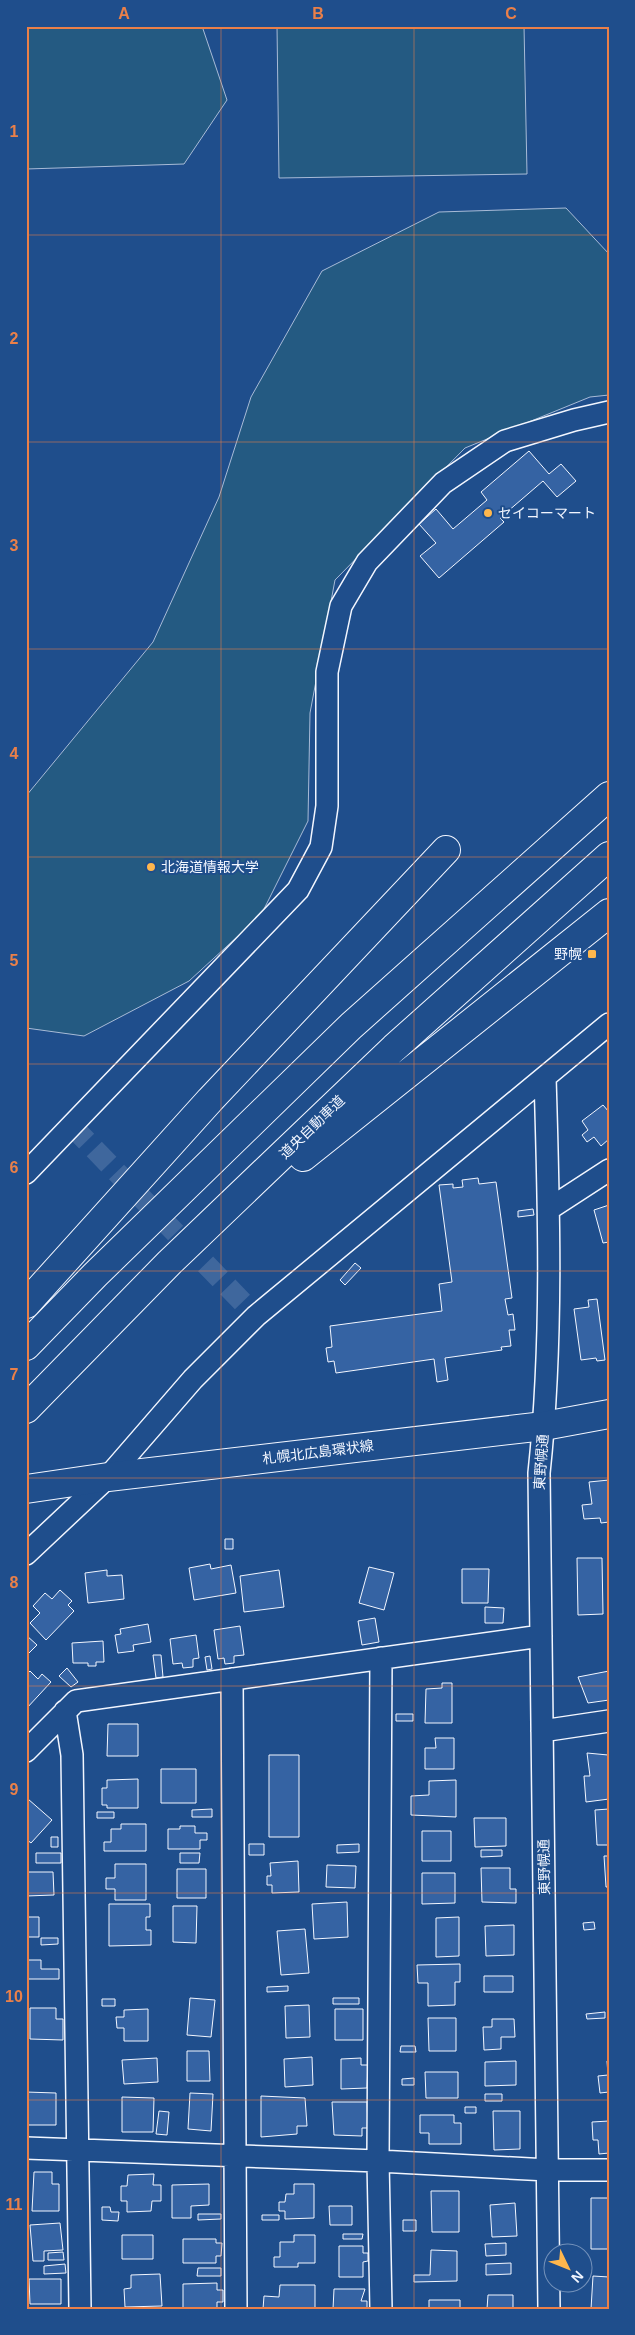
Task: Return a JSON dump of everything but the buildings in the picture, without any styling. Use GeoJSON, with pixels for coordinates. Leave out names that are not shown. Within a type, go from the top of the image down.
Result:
{"type":"FeatureCollection","features":[{"type":"Feature","properties":{"kind":"main road"},"geometry":{"type":"LineString","coordinates":[[26,1346],[95,1275],[351,1026],[609,796]]}},
{"type":"Feature","properties":{"kind":"main road"},"geometry":{"type":"LineString","coordinates":[[26,1304],[210,1100],[446,850]]}},
{"type":"Feature","properties":{"kind":"main road","name":"道央自動車道"},"geometry":{"type":"LineString","coordinates":[[26,1410],[170,1262],[394,1048],[609,856]]}},
{"type":"Feature","properties":{"kind":"main road"},"geometry":{"type":"LineString","coordinates":[[170,1262],[609,913]]}},
{"type":"Feature","properties":{"kind":"main road","name":"札幌北広島環状線"},"geometry":{"type":"LineString","coordinates":[[26,1489],[108,1477],[544,1426],[609,1414]]}},
{"type":"Feature","properties":{"kind":"street"},"geometry":{"type":"LineString","coordinates":[[26,1173],[298,890],[321,847],[327,806],[327,672],[341,606],[367,562],[443,483],[505,441],[574,420],[609,412]]}},
{"type":"Feature","properties":{"kind":"street"},"geometry":{"type":"LineString","coordinates":[[26,1554],[108,1477],[193,1379],[256,1316],[609,1024]]}},
{"type":"Feature","properties":{"kind":"street","name":"東野幌通"},"geometry":{"type":"LineString","coordinates":[[545,1076],[549,1209],[544,1426],[539,1473],[550,2309]]}},
{"type":"Feature","properties":{"kind":"street"},"geometry":{"type":"LineString","coordinates":[[549,1209],[609,1170]]}},
{"type":"Feature","properties":{"kind":"street"},"geometry":{"type":"LineString","coordinates":[[26,1751],[76,1701],[541,1636]]}},
{"type":"Feature","properties":{"kind":"street"},"geometry":{"type":"LineString","coordinates":[[381,2309],[378,2161],[382,1658]]}},
{"type":"Feature","properties":{"kind":"street"},"geometry":{"type":"LineString","coordinates":[[232,1679],[236,2309]]}},
{"type":"Feature","properties":{"kind":"street"},"geometry":{"type":"LineString","coordinates":[[65,1711],[72,1755],[80,2309]]}},
{"type":"Feature","properties":{"kind":"street"},"geometry":{"type":"LineString","coordinates":[[542,1731],[609,1722]]}},
{"type":"Feature","properties":{"kind":"street"},"geometry":{"type":"LineString","coordinates":[[26,2148],[378,2161],[548,2170],[609,2170]]}},
{"type":"Feature","properties":{"kind":"shaded area"},"geometry":{"type":"Polygon","coordinates":[[[26,26],[202,26],[227,100],[184,164],[26,169],[26,26]]]}},
{"type":"Feature","properties":{"kind":"shaded area"},"geometry":{"type":"Polygon","coordinates":[[[277,26],[524,26],[527,174],[279,178],[277,26]]]}},
{"type":"Feature","properties":{"kind":"shaded area"},"geometry":{"type":"Polygon","coordinates":[[[566,208],[609,254],[609,395],[590,397],[465,448],[335,580],[310,713],[308,821],[261,915],[189,981],[84,1036],[26,1028],[26,796],[153,642],[219,497],[251,397],[322,271],[439,212],[566,208]]]}},
{"type":"Feature","properties":{"kind":"tunnel"},"geometry":{"type":"LineString","coordinates":[[72,1126],[256,1316]]}},
{"type":"Feature","properties":{"kind":"place","name":"セイコーマート"},"geometry":{"type":"Point","coordinates":[488,513]}},
{"type":"Feature","properties":{"kind":"place","name":"北海道情報大学"},"geometry":{"type":"Point","coordinates":[151,867]}},
{"type":"Feature","properties":{"kind":"place","name":"野幌"},"geometry":{"type":"Point","coordinates":[592,954]}}]}
